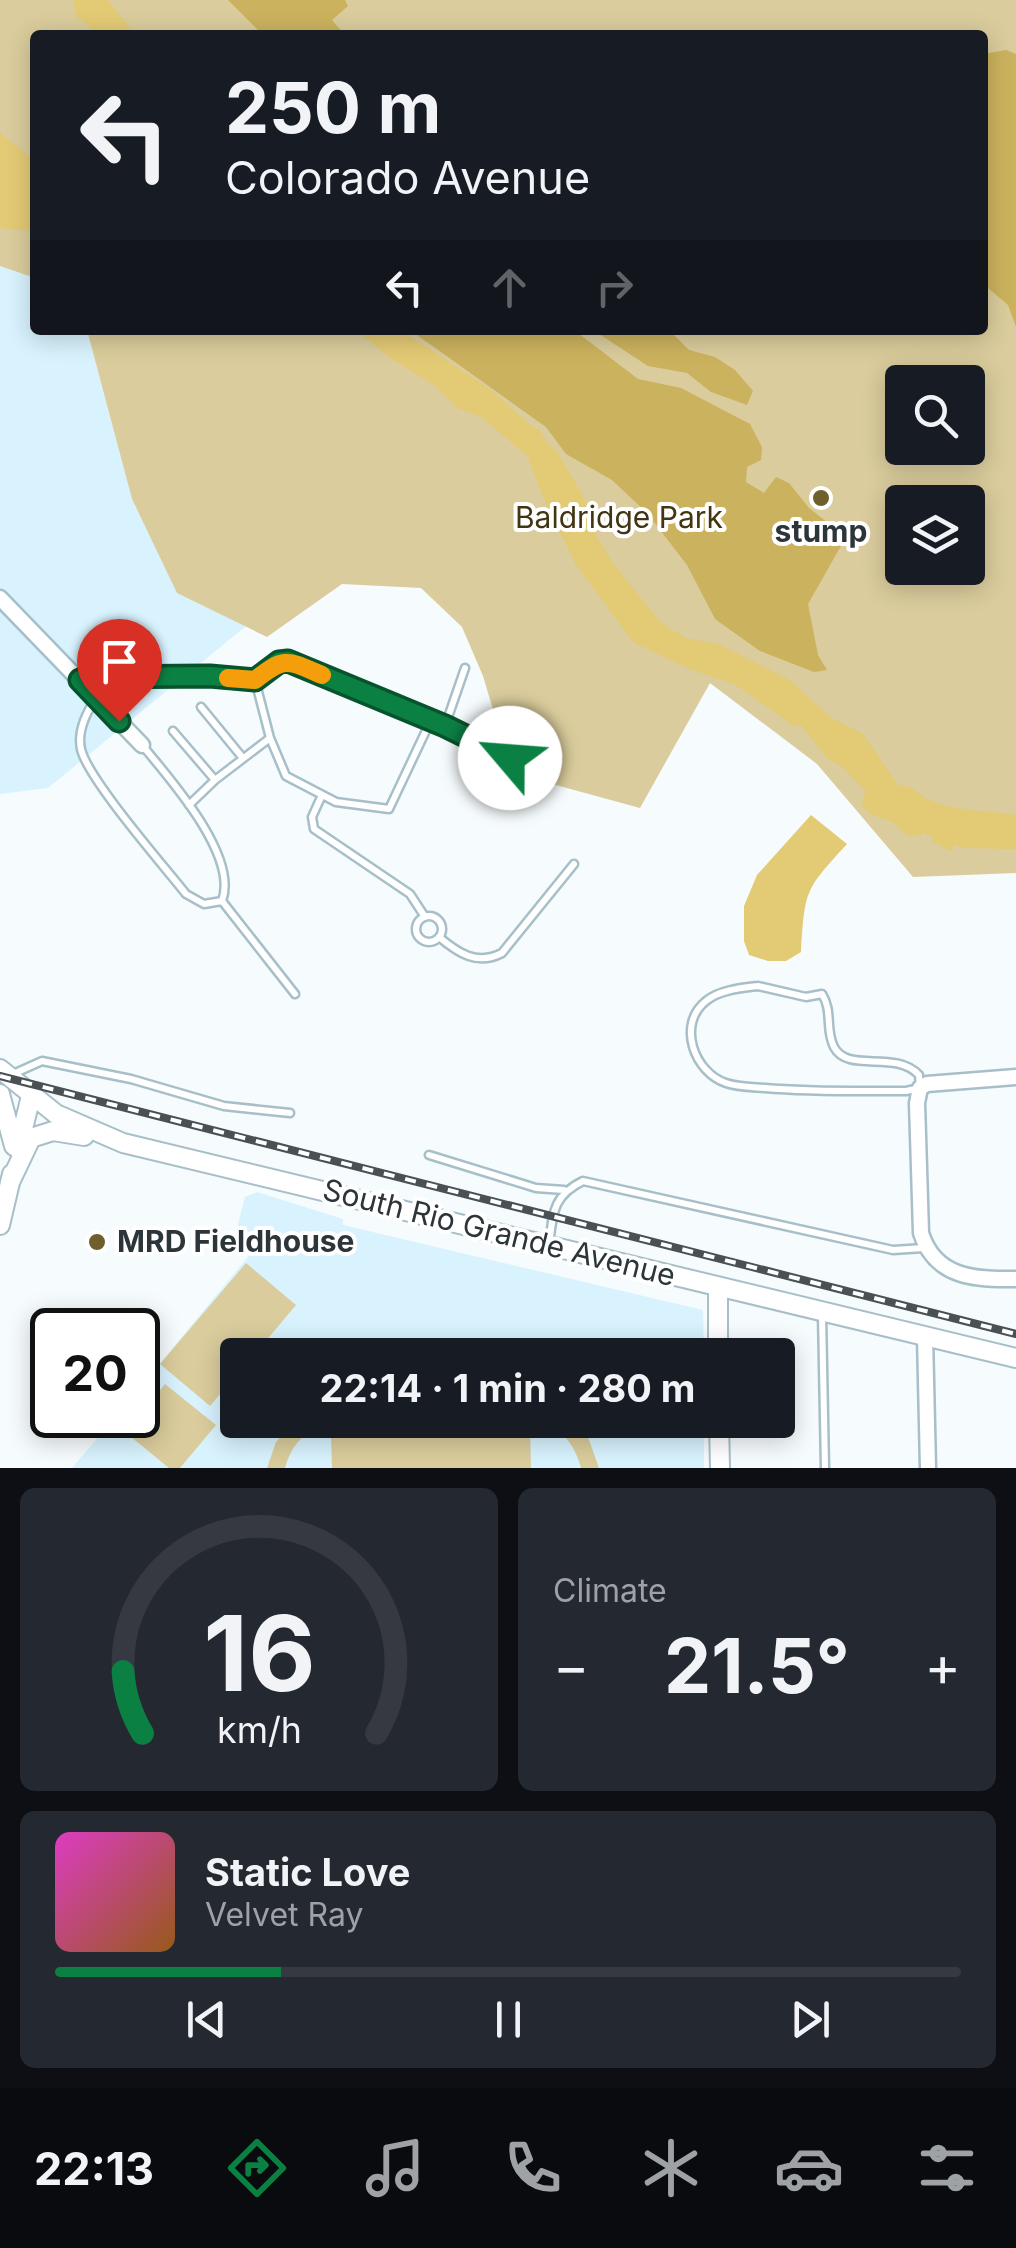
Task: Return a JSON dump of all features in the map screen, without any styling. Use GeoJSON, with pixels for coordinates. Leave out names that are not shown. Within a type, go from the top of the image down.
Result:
{"type":"FeatureCollection","features":[{"type":"Feature","properties":{"kind":"street"},"geometry":{"type":"LineString","coordinates":[[0,598],[142,745]]}},
{"type":"Feature","properties":{"kind":"street"},"geometry":{"type":"LineString","coordinates":[[1016,1077],[927,1084],[920,1088],[917,1103],[920,1215],[930,1254],[958,1275],[1016,1278]]}},
{"type":"Feature","properties":{"kind":"street"},"geometry":{"type":"LineString","coordinates":[[3,1080],[16,1156]]}},
{"type":"Feature","properties":{"kind":"street","name":"South Rio Grande Avenue"},"geometry":{"type":"LineString","coordinates":[[3,1080],[76,1125],[122,1143],[1016,1358]]}},
{"type":"Feature","properties":{"kind":"street"},"geometry":{"type":"LineString","coordinates":[[0,1224],[32,1096]]}},
{"type":"Feature","properties":{"kind":"street"},"geometry":{"type":"LineString","coordinates":[[10,1182],[31,1138],[38,1134],[70,1133],[122,1143]]}},
{"type":"Feature","properties":{"kind":"street"},"geometry":{"type":"LineString","coordinates":[[718,1286],[718,1338]]}},
{"type":"Feature","properties":{"kind":"street"},"geometry":{"type":"LineString","coordinates":[[925,1336],[928,1468]]}},
{"type":"Feature","properties":{"kind":"street"},"geometry":{"type":"LineString","coordinates":[[719,1438],[720,1468]]}},
{"type":"Feature","properties":{"kind":"lane"},"geometry":{"type":"LineString","coordinates":[[80,680],[210,676],[255,680],[279,662],[288,661],[510,756],[502,776]]}},
{"type":"Feature","properties":{"kind":"lane"},"geometry":{"type":"LineString","coordinates":[[445,726],[465,668]]}},
{"type":"Feature","properties":{"kind":"lane"},"geometry":{"type":"LineString","coordinates":[[255,680],[270,738],[286,776],[336,802],[389,809],[430,720]]}},
{"type":"Feature","properties":{"kind":"lane"},"geometry":{"type":"LineString","coordinates":[[96,696],[80,738],[81,753],[96,778],[186,894],[204,904],[222,901]]}},
{"type":"Feature","properties":{"kind":"lane"},"geometry":{"type":"LineString","coordinates":[[201,706],[242,758]]}},
{"type":"Feature","properties":{"kind":"lane"},"geometry":{"type":"LineString","coordinates":[[173,731],[215,780]]}},
{"type":"Feature","properties":{"kind":"lane"},"geometry":{"type":"LineString","coordinates":[[188,805],[270,738]]}},
{"type":"Feature","properties":{"kind":"lane"},"geometry":{"type":"LineString","coordinates":[[142,745],[188,805],[224,871],[227,883],[222,901]]}},
{"type":"Feature","properties":{"kind":"lane"},"geometry":{"type":"LineString","coordinates":[[322,795],[312,817],[314,828],[410,894],[425,917],[440,922],[439,937],[427,942],[420,938],[417,926],[425,917]]}},
{"type":"Feature","properties":{"kind":"lane"},"geometry":{"type":"LineString","coordinates":[[439,937],[460,954],[474,958],[492,958],[502,953],[574,864]]}},
{"type":"Feature","properties":{"kind":"lane"},"geometry":{"type":"LineString","coordinates":[[222,901],[295,994]]}},
{"type":"Feature","properties":{"kind":"lane"},"geometry":{"type":"LineString","coordinates":[[758,986],[806,996],[822,994],[828,1004],[834,1047],[840,1055],[848,1060],[903,1063],[919,1075],[920,1088],[789,1091],[727,1084],[701,1068],[695,1057],[692,1031],[706,1000],[736,989],[758,986]]}},
{"type":"Feature","properties":{"kind":"lane"},"geometry":{"type":"LineString","coordinates":[[3,1080],[18,1069],[42,1061],[132,1079],[224,1106],[290,1113]]}},
{"type":"Feature","properties":{"kind":"lane"},"geometry":{"type":"LineString","coordinates":[[429,1155],[536,1188],[565,1190],[583,1181],[894,1250],[930,1254]]}},
{"type":"Feature","properties":{"kind":"lane"},"geometry":{"type":"LineString","coordinates":[[548,1246],[555,1206],[565,1190]]}},
{"type":"Feature","properties":{"kind":"lane"},"geometry":{"type":"LineString","coordinates":[[822,1310],[825,1468]]}},
{"type":"Feature","properties":{"kind":"shaded area"},"geometry":{"type":"Polygon","coordinates":[[[73,0],[108,0],[131,30],[93,30],[77,17],[73,0]]]}},
{"type":"Feature","properties":{"kind":"shaded area"},"geometry":{"type":"Polygon","coordinates":[[[228,0],[345,0],[348,6],[332,20],[341,30],[258,30],[228,0]]]}},
{"type":"Feature","properties":{"kind":"shaded area"},"geometry":{"type":"Polygon","coordinates":[[[1006,50],[1016,54],[1016,327],[1008,305],[988,288],[988,53],[1006,50]]]}},
{"type":"Feature","properties":{"kind":"shaded area"},"geometry":{"type":"Polygon","coordinates":[[[0,133],[30,157],[30,231],[0,228],[0,133]]]}},
{"type":"Feature","properties":{"kind":"shaded area"},"geometry":{"type":"Polygon","coordinates":[[[0,265],[30,276],[30,335],[88,335],[132,499],[177,592],[246,626],[48,788],[0,794],[0,265]]]}},
{"type":"Feature","properties":{"kind":"shaded area"},"geometry":{"type":"Polygon","coordinates":[[[362,335],[408,335],[491,390],[540,430],[582,494],[597,537],[613,563],[661,623],[686,638],[718,644],[790,680],[831,718],[863,734],[898,785],[944,805],[1016,815],[1016,849],[963,848],[955,844],[951,851],[923,832],[908,836],[893,822],[870,814],[861,805],[866,792],[843,767],[827,758],[801,725],[794,726],[736,685],[687,668],[633,642],[575,563],[528,457],[482,417],[457,408],[433,384],[393,360],[362,335]]]}},
{"type":"Feature","properties":{"kind":"shaded area"},"geometry":{"type":"Polygon","coordinates":[[[417,335],[581,335],[638,379],[681,388],[750,424],[762,447],[761,460],[747,467],[746,482],[764,493],[776,477],[789,483],[809,508],[846,537],[808,604],[818,655],[827,670],[814,672],[760,651],[715,619],[687,565],[647,513],[612,480],[566,454],[546,427],[417,335]]]}},
{"type":"Feature","properties":{"kind":"shaded area"},"geometry":{"type":"Polygon","coordinates":[[[601,335],[674,335],[689,350],[715,357],[735,370],[753,391],[747,405],[711,392],[687,373],[648,366],[601,335]]]}},
{"type":"Feature","properties":{"kind":"shaded area"},"geometry":{"type":"Polygon","coordinates":[[[811,815],[847,844],[810,892],[801,952],[786,961],[749,955],[744,941],[744,906],[757,875],[811,815]]]}},
{"type":"Feature","properties":{"kind":"shaded area"},"geometry":{"type":"Polygon","coordinates":[[[257,1192],[343,1219],[343,1225],[703,1310],[704,1338],[220,1338],[220,1438],[704,1438],[704,1468],[72,1468],[97,1438],[160,1438],[160,1363],[256,1247],[236,1232],[245,1197],[257,1192]]]}},
{"type":"Feature","properties":{"kind":"green space","name":"Baldridge Park"},"geometry":{"type":"Polygon","coordinates":[[[0,0],[1016,0],[1016,873],[913,877],[817,764],[710,683],[640,808],[512,773],[483,676],[462,627],[421,588],[342,584],[267,637],[177,593],[132,499],[88,335],[988,335],[988,30],[30,30],[30,276],[0,266],[0,0]]]}},
{"type":"Feature","properties":{"kind":"green space"},"geometry":{"type":"Polygon","coordinates":[[[246,1263],[296,1305],[268,1338],[220,1338],[220,1394],[210,1406],[160,1364],[246,1263]]]}},
{"type":"Feature","properties":{"kind":"green space"},"geometry":{"type":"Polygon","coordinates":[[[165,1384],[216,1425],[180,1468],[169,1468],[132,1438],[160,1438],[160,1390],[165,1384]]]}},
{"type":"Feature","properties":{"kind":"green space"},"geometry":{"type":"Polygon","coordinates":[[[280,1438],[303,1438],[285,1468],[267,1468],[280,1438]]]}},
{"type":"Feature","properties":{"kind":"green space"},"geometry":{"type":"Polygon","coordinates":[[[331,1438],[530,1438],[531,1468],[332,1468],[331,1438]]]}},
{"type":"Feature","properties":{"kind":"green space"},"geometry":{"type":"Polygon","coordinates":[[[566,1438],[588,1438],[599,1468],[581,1468],[566,1438]]]}},
{"type":"Feature","properties":{"kind":"railway"},"geometry":{"type":"LineString","coordinates":[[0,1076],[1016,1334]]}},
{"type":"Feature","properties":{"kind":"slow traffic"},"geometry":{"type":"LineString","coordinates":[[228,678],[255,680],[279,662],[288,661],[322,675]]}},
{"type":"Feature","properties":{"kind":"place","name":"stump"},"geometry":{"type":"Point","coordinates":[821,498]}},
{"type":"Feature","properties":{"kind":"place","name":"MRD Fieldhouse"},"geometry":{"type":"Point","coordinates":[97,1242]}},
{"type":"Feature","properties":{"kind":"route"},"geometry":{"type":"LineString","coordinates":[[119,721],[80,680],[210,676],[255,680],[279,662],[288,661],[445,726],[510,758]]}}]}
